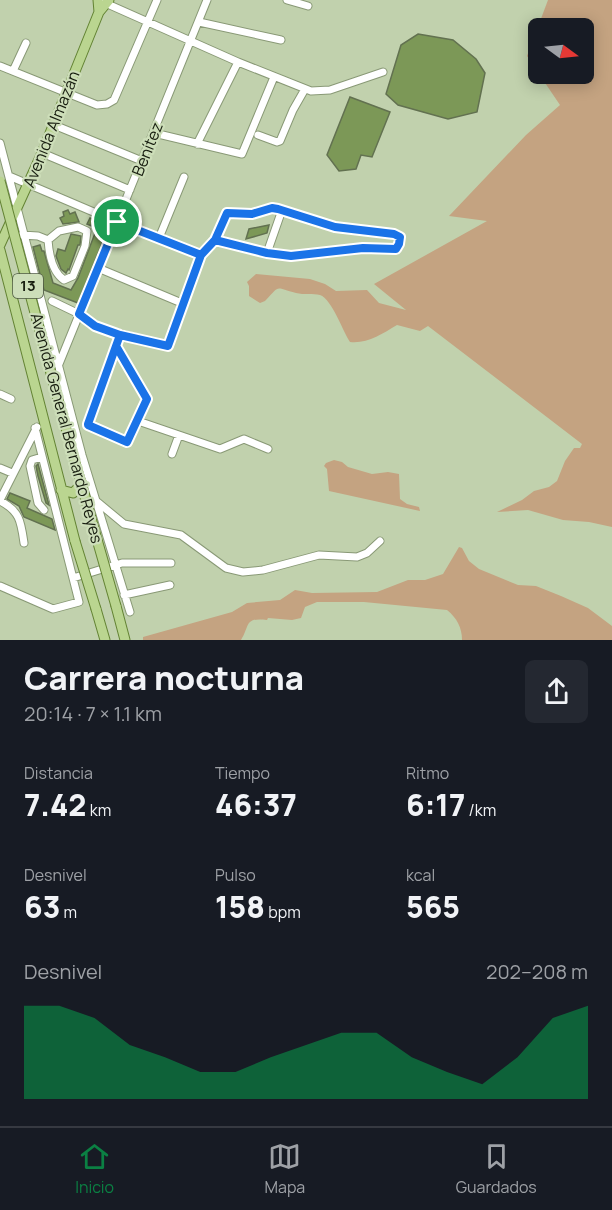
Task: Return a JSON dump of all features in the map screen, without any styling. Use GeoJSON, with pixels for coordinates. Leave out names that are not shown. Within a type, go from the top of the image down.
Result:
{"type":"FeatureCollection","features":[{"type":"Feature","properties":{"kind":"main road","name":"Avenida Almazán"},"geometry":{"type":"LineString","coordinates":[[2,242],[54,125],[103,1]]}},
{"type":"Feature","properties":{"kind":"main road","name":"Avenida General Bernardo Reyes"},"geometry":{"type":"LineString","coordinates":[[0,181],[56,392],[79,456],[83,483],[91,499],[94,530],[125,640]]}},
{"type":"Feature","properties":{"kind":"main road","name":"Avenida General Bernardo Reyes"},"geometry":{"type":"LineString","coordinates":[[0,250],[61,490],[105,640]]}},
{"type":"Feature","properties":{"kind":"main road"},"geometry":{"type":"LineString","coordinates":[[61,490],[73,493],[83,483]]}},
{"type":"Feature","properties":{"kind":"street"},"geometry":{"type":"LineString","coordinates":[[0,66],[97,105],[106,104],[114,100],[157,0]]}},
{"type":"Feature","properties":{"kind":"street","name":"Benítez"},"geometry":{"type":"LineString","coordinates":[[59,364],[207,0]]}},
{"type":"Feature","properties":{"kind":"street"},"geometry":{"type":"LineString","coordinates":[[287,0],[308,6]]}},
{"type":"Feature","properties":{"kind":"street"},"geometry":{"type":"LineString","coordinates":[[103,1],[238,62],[305,89],[330,90],[382,72]]}},
{"type":"Feature","properties":{"kind":"street"},"geometry":{"type":"LineString","coordinates":[[198,22],[281,40]]}},
{"type":"Feature","properties":{"kind":"street"},"geometry":{"type":"LineString","coordinates":[[13,71],[26,43]]}},
{"type":"Feature","properties":{"kind":"street"},"geometry":{"type":"LineString","coordinates":[[197,144],[238,62]]}},
{"type":"Feature","properties":{"kind":"street"},"geometry":{"type":"LineString","coordinates":[[154,132],[241,154],[274,77]]}},
{"type":"Feature","properties":{"kind":"street"},"geometry":{"type":"LineString","coordinates":[[258,135],[280,141],[305,89]]}},
{"type":"Feature","properties":{"kind":"street"},"geometry":{"type":"LineString","coordinates":[[54,125],[142,161]]}},
{"type":"Feature","properties":{"kind":"street"},"geometry":{"type":"LineString","coordinates":[[0,143],[59,364],[79,456],[91,499],[116,564],[130,612]]}},
{"type":"Feature","properties":{"kind":"street"},"geometry":{"type":"LineString","coordinates":[[42,153],[130,190]]}},
{"type":"Feature","properties":{"kind":"street"},"geometry":{"type":"LineString","coordinates":[[9,176],[201,255]]}},
{"type":"Feature","properties":{"kind":"street"},"geometry":{"type":"LineString","coordinates":[[159,238],[184,177]]}},
{"type":"Feature","properties":{"kind":"street"},"geometry":{"type":"LineString","coordinates":[[1,219],[12,206],[13,190]]}},
{"type":"Feature","properties":{"kind":"street"},"geometry":{"type":"LineString","coordinates":[[52,301],[79,314],[95,326],[120,335],[168,346],[201,255],[215,240],[227,213],[252,214],[272,208],[335,227],[378,231],[400,237],[396,249],[363,248],[291,256],[267,253],[215,240]]}},
{"type":"Feature","properties":{"kind":"street"},"geometry":{"type":"LineString","coordinates":[[267,253],[282,210]]}},
{"type":"Feature","properties":{"kind":"street"},"geometry":{"type":"LineString","coordinates":[[78,227],[87,231],[85,246],[72,278],[62,279],[56,272],[48,240],[59,231],[78,227]]}},
{"type":"Feature","properties":{"kind":"street"},"geometry":{"type":"LineString","coordinates":[[2,242],[24,234],[48,240]]}},
{"type":"Feature","properties":{"kind":"street"},"geometry":{"type":"LineString","coordinates":[[98,268],[184,304]]}},
{"type":"Feature","properties":{"kind":"street"},"geometry":{"type":"LineString","coordinates":[[116,346],[147,398],[128,442],[88,426],[116,346],[120,335]]}},
{"type":"Feature","properties":{"kind":"street"},"geometry":{"type":"LineString","coordinates":[[0,394],[11,399]]}},
{"type":"Feature","properties":{"kind":"street"},"geometry":{"type":"LineString","coordinates":[[138,421],[220,449],[244,439],[268,449]]}},
{"type":"Feature","properties":{"kind":"street"},"geometry":{"type":"LineString","coordinates":[[24,543],[17,513],[0,500],[35,428],[44,423]]}},
{"type":"Feature","properties":{"kind":"street"},"geometry":{"type":"LineString","coordinates":[[0,586],[52,609],[80,602],[35,428]]}},
{"type":"Feature","properties":{"kind":"street"},"geometry":{"type":"LineString","coordinates":[[172,454],[179,435]]}},
{"type":"Feature","properties":{"kind":"street"},"geometry":{"type":"LineString","coordinates":[[42,457],[32,460],[30,466],[39,503],[44,510]]}},
{"type":"Feature","properties":{"kind":"street"},"geometry":{"type":"LineString","coordinates":[[0,468],[12,473]]}},
{"type":"Feature","properties":{"kind":"street"},"geometry":{"type":"LineString","coordinates":[[91,499],[128,526],[181,535],[226,568],[243,572],[263,570],[319,555],[357,557],[367,554],[380,541]]}},
{"type":"Feature","properties":{"kind":"street"},"geometry":{"type":"LineString","coordinates":[[73,578],[116,564],[171,563]]}},
{"type":"Feature","properties":{"kind":"street"},"geometry":{"type":"LineString","coordinates":[[124,595],[170,585]]}},
{"type":"Feature","properties":{"kind":"shaded area"},"geometry":{"type":"Polygon","coordinates":[[[548,0],[612,0],[612,527],[563,520],[528,510],[497,512],[557,481],[565,461],[574,448],[580,448],[582,444],[428,326],[420,331],[397,325],[368,340],[350,342],[333,309],[320,295],[299,294],[278,289],[260,303],[249,296],[247,282],[256,274],[310,279],[336,291],[367,290],[379,303],[406,310],[374,284],[487,221],[449,216],[526,135],[560,105],[546,84],[594,84],[594,18],[541,18],[548,0]]]}},
{"type":"Feature","properties":{"kind":"shaded area"},"geometry":{"type":"Polygon","coordinates":[[[334,460],[372,474],[388,472],[399,474],[400,499],[407,504],[419,507],[420,511],[329,491],[327,469],[324,466],[334,460]]]}},
{"type":"Feature","properties":{"kind":"shaded area"},"geometry":{"type":"Polygon","coordinates":[[[459,547],[462,548],[469,561],[479,569],[518,585],[536,586],[588,608],[612,626],[612,640],[462,640],[461,631],[454,616],[447,610],[364,602],[317,602],[305,607],[301,618],[292,620],[268,618],[251,621],[241,640],[143,640],[143,637],[232,612],[247,603],[280,600],[295,590],[312,593],[377,592],[408,580],[425,580],[443,574],[459,547]]]}},
{"type":"Feature","properties":{"kind":"building"},"geometry":{"type":"Polygon","coordinates":[[[418,34],[453,40],[476,59],[485,73],[477,112],[448,119],[398,105],[386,94],[401,45],[418,34]]]}},
{"type":"Feature","properties":{"kind":"building"},"geometry":{"type":"Polygon","coordinates":[[[350,97],[390,112],[372,157],[361,155],[356,169],[339,171],[327,155],[350,97]]]}},
{"type":"Feature","properties":{"kind":"building"},"geometry":{"type":"Polygon","coordinates":[[[68,210],[70,214],[75,212],[79,222],[63,224],[60,218],[64,216],[63,212],[68,210]]]}},
{"type":"Feature","properties":{"kind":"building"},"geometry":{"type":"Polygon","coordinates":[[[90,218],[109,226],[78,303],[44,290],[33,247],[40,245],[44,251],[53,283],[71,290],[78,278],[97,228],[87,224],[90,218]]]}},
{"type":"Feature","properties":{"kind":"building"},"geometry":{"type":"Polygon","coordinates":[[[269,225],[267,233],[246,239],[249,229],[269,225]]]}},
{"type":"Feature","properties":{"kind":"building"},"geometry":{"type":"Polygon","coordinates":[[[71,234],[81,236],[80,245],[66,273],[61,269],[56,256],[58,249],[65,251],[71,234]]]}},
{"type":"Feature","properties":{"kind":"building"},"geometry":{"type":"Polygon","coordinates":[[[38,464],[49,505],[46,503],[38,476],[36,466],[38,464]]]}},
{"type":"Feature","properties":{"kind":"building"},"geometry":{"type":"Polygon","coordinates":[[[10,493],[30,501],[27,508],[52,519],[55,530],[24,517],[19,506],[7,499],[10,493]]]}},
{"type":"Feature","properties":{"kind":"route"},"geometry":{"type":"LineString","coordinates":[[117,222],[79,314],[90,324],[120,335],[116,346],[88,424],[88,425],[127,442],[147,399],[116,346],[120,335],[168,346],[201,255],[215,240],[267,253],[291,256],[363,248],[396,249],[400,241],[400,237],[394,234],[335,227],[272,208],[252,214],[227,213],[215,240],[201,255],[117,222]]}}]}
